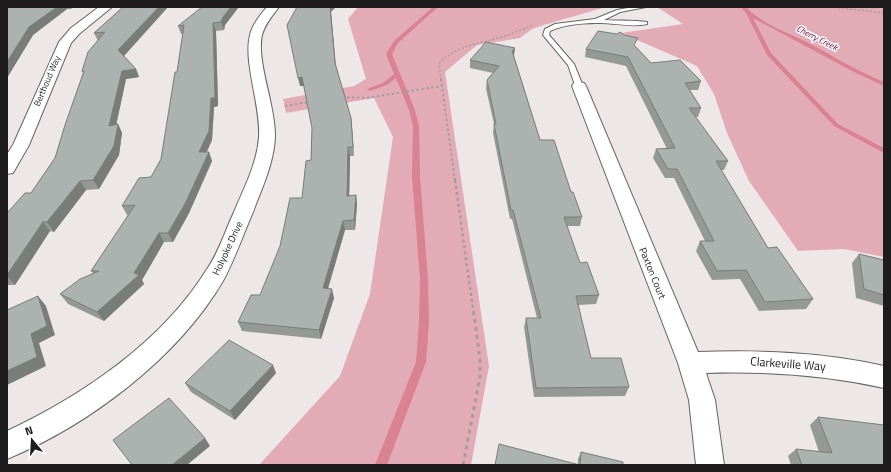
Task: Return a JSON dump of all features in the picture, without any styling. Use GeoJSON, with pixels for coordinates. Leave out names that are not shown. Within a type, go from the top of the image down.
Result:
{"type":"FeatureCollection","features":[{"type":"Feature","properties":{"kind":"street","name":"Berthoud Way"},"geometry":{"type":"LineString","coordinates":[[7,169],[21,144],[65,42],[75,31],[106,7]]}},
{"type":"Feature","properties":{"kind":"street","name":"Holyoke Drive"},"geometry":{"type":"LineString","coordinates":[[7,445],[42,427],[103,389],[159,344],[178,324],[211,282],[222,264],[248,201],[266,148],[267,129],[256,57],[255,40],[261,24],[273,7]]}},
{"type":"Feature","properties":{"kind":"street","name":"Paxton Court"},"geometry":{"type":"LineString","coordinates":[[579,86],[634,227],[690,363],[702,400],[710,465]]}},
{"type":"Feature","properties":{"kind":"street","name":"Clarkeville Way"},"geometry":{"type":"LineString","coordinates":[[690,363],[778,361],[839,367],[884,377]]}},
{"type":"Feature","properties":{"kind":"lane"},"geometry":{"type":"LineString","coordinates":[[596,21],[619,10],[643,7]]}},
{"type":"Feature","properties":{"kind":"lane"},"geometry":{"type":"LineString","coordinates":[[579,86],[571,64],[546,35],[545,32],[547,30],[555,26],[596,21],[638,24],[645,23]]}},
{"type":"Feature","properties":{"kind":"path"},"geometry":{"type":"LineString","coordinates":[[834,7],[884,13]]}},
{"type":"Feature","properties":{"kind":"path"},"geometry":{"type":"LineString","coordinates":[[463,465],[480,377],[480,359],[440,64],[446,56],[473,44],[503,37],[538,24]]}},
{"type":"Feature","properties":{"kind":"path"},"geometry":{"type":"LineString","coordinates":[[339,97],[346,96],[366,98],[442,86]]}},
{"type":"Feature","properties":{"kind":"path"},"geometry":{"type":"LineString","coordinates":[[282,106],[311,102]]}},
{"type":"Feature","properties":{"kind":"shaded area"},"geometry":{"type":"Polygon","coordinates":[[[358,7],[606,7],[532,29],[520,38],[477,45],[445,72],[489,366],[471,465],[259,465],[340,376],[370,294],[393,137],[374,98],[286,113],[283,99],[354,86],[366,79],[348,19],[358,7]]]}},
{"type":"Feature","properties":{"kind":"shaded area"},"geometry":{"type":"Polygon","coordinates":[[[657,7],[884,7],[884,257],[844,249],[798,251],[749,181],[727,133],[714,94],[697,66],[621,33],[683,24],[657,7]]]}},
{"type":"Feature","properties":{"kind":"building"},"geometry":{"type":"Polygon","coordinates":[[[7,7],[57,7],[29,27],[7,62],[7,7]]]}},
{"type":"Feature","properties":{"kind":"building"},"geometry":{"type":"Polygon","coordinates":[[[123,7],[159,7],[118,50],[136,69],[122,71],[109,126],[118,124],[114,146],[93,180],[80,181],[47,222],[43,222],[7,275],[7,213],[25,193],[31,193],[55,158],[84,71],[82,71],[88,52],[105,32],[94,33],[123,7]]]}},
{"type":"Feature","properties":{"kind":"building"},"geometry":{"type":"Polygon","coordinates":[[[202,7],[231,7],[221,22],[213,23],[215,98],[211,98],[209,131],[199,152],[209,152],[185,204],[168,233],[159,233],[134,273],[139,275],[97,312],[60,294],[80,279],[99,271],[91,271],[135,205],[122,206],[139,178],[151,177],[161,159],[184,25],[178,26],[202,7]]]}},
{"type":"Feature","properties":{"kind":"building"},"geometry":{"type":"Polygon","coordinates":[[[297,7],[330,7],[335,63],[351,118],[353,147],[348,147],[347,196],[356,195],[354,220],[343,221],[323,288],[332,289],[319,330],[238,322],[251,295],[260,295],[280,246],[290,198],[302,198],[306,161],[311,160],[312,128],[302,77],[298,78],[287,25],[297,7]]]}},
{"type":"Feature","properties":{"kind":"building"},"geometry":{"type":"Polygon","coordinates":[[[598,31],[617,34],[620,32],[624,35],[638,38],[634,45],[651,63],[680,60],[701,81],[685,83],[701,108],[689,108],[728,161],[716,161],[768,248],[777,247],[813,299],[765,302],[746,270],[717,271],[700,241],[714,241],[677,169],[668,169],[656,149],[675,148],[628,57],[586,49],[598,31]]]}},
{"type":"Feature","properties":{"kind":"building"},"geometry":{"type":"Polygon","coordinates":[[[486,42],[515,48],[512,51],[540,140],[554,140],[571,192],[573,192],[582,217],[564,217],[580,263],[587,262],[599,295],[576,296],[591,358],[621,358],[629,387],[536,388],[526,318],[541,318],[513,210],[511,210],[487,80],[499,66],[470,60],[486,42]]]}},
{"type":"Feature","properties":{"kind":"building"},"geometry":{"type":"Polygon","coordinates":[[[859,254],[884,260],[884,295],[864,289],[859,254]]]}},
{"type":"Feature","properties":{"kind":"building"},"geometry":{"type":"Polygon","coordinates":[[[38,296],[47,326],[31,334],[37,357],[7,371],[7,310],[38,296]]]}},
{"type":"Feature","properties":{"kind":"building"},"geometry":{"type":"Polygon","coordinates":[[[229,340],[273,365],[230,411],[185,383],[229,340]]]}},
{"type":"Feature","properties":{"kind":"building"},"geometry":{"type":"Polygon","coordinates":[[[169,398],[205,438],[172,465],[132,465],[113,440],[169,398]]]}},
{"type":"Feature","properties":{"kind":"building"},"geometry":{"type":"Polygon","coordinates":[[[818,417],[884,425],[884,465],[802,465],[796,449],[832,453],[818,417]]]}},
{"type":"Feature","properties":{"kind":"building"},"geometry":{"type":"Polygon","coordinates":[[[499,444],[580,465],[495,465],[499,444]]]}},
{"type":"Feature","properties":{"kind":"building"},"geometry":{"type":"Polygon","coordinates":[[[581,452],[623,462],[623,465],[580,465],[581,452]]]}},
{"type":"Feature","properties":{"kind":"waterway"},"geometry":{"type":"LineString","coordinates":[[397,74],[389,54],[396,42],[436,7]]}},
{"type":"Feature","properties":{"kind":"waterway","name":"Cherry Creek"},"geometry":{"type":"LineString","coordinates":[[743,7],[755,17],[772,27],[884,84]]}},
{"type":"Feature","properties":{"kind":"waterway"},"geometry":{"type":"LineString","coordinates":[[748,13],[769,54],[836,125],[884,151]]}},
{"type":"Feature","properties":{"kind":"waterway"},"geometry":{"type":"LineString","coordinates":[[370,89],[385,84],[397,74]]}},
{"type":"Feature","properties":{"kind":"waterway"},"geometry":{"type":"LineString","coordinates":[[381,465],[421,362],[424,322],[424,280],[416,176],[416,126],[412,110],[397,74]]}}]}
